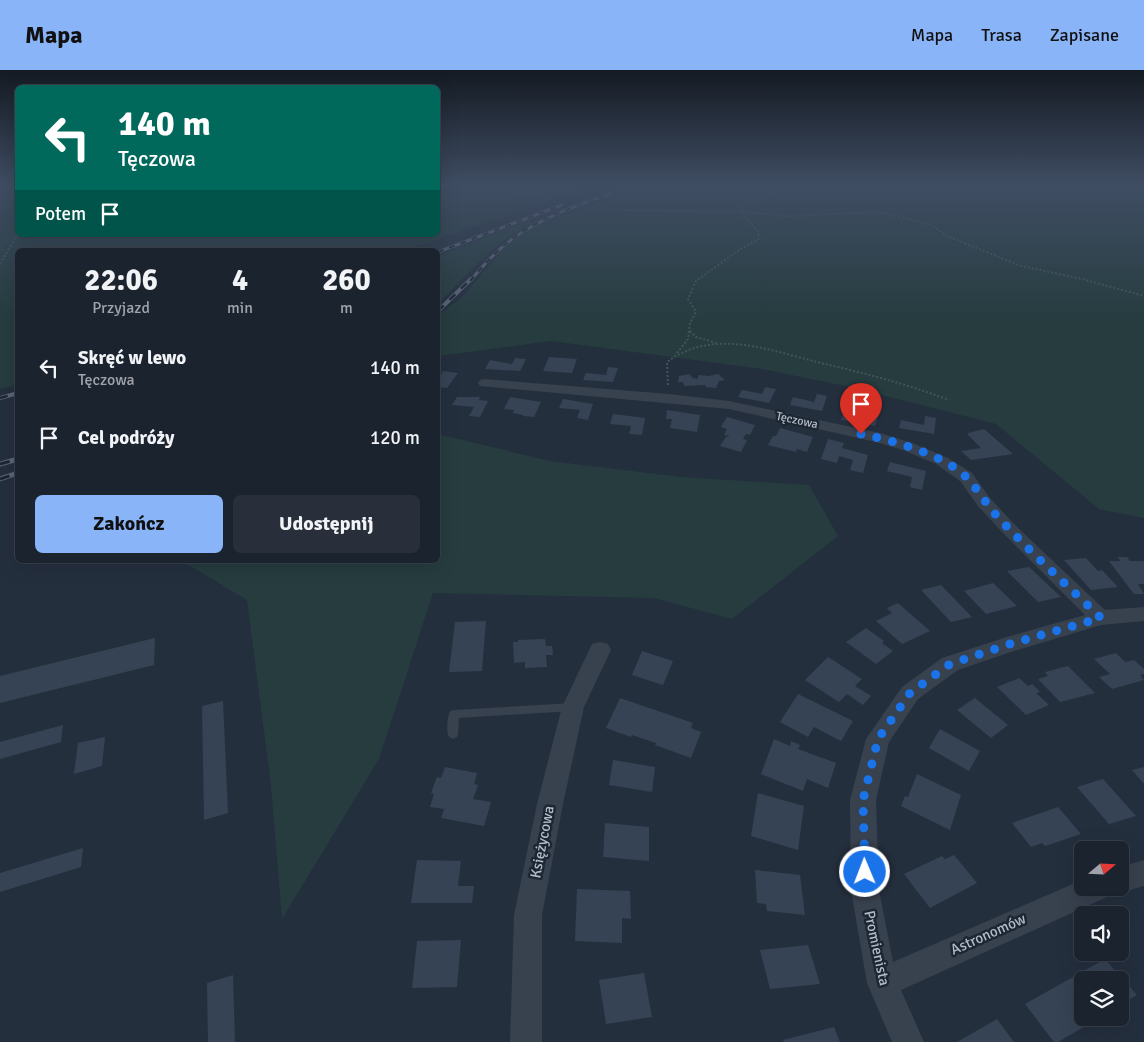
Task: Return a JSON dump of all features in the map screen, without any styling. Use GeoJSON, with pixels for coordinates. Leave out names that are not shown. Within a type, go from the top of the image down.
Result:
{"type":"FeatureCollection","features":[{"type":"Feature","properties":{"kind":"street","name":"Tęczowa"},"geometry":{"type":"LineString","coordinates":[[485,383],[669,398],[729,406],[880,438],[909,447],[942,461],[966,477],[984,502],[1008,528],[1101,618]]}},
{"type":"Feature","properties":{"kind":"street","name":"Promienista"},"geometry":{"type":"LineString","coordinates":[[908,1042],[882,983],[865,890],[863,800],[878,739],[910,693],[950,664],[1010,644],[1101,618],[1144,614]]}},
{"type":"Feature","properties":{"kind":"street","name":"Księżycowa"},"geometry":{"type":"LineString","coordinates":[[526,1042],[528,915],[550,804],[573,707],[600,650]]}},
{"type":"Feature","properties":{"kind":"street"},"geometry":{"type":"LineString","coordinates":[[1129,877],[1144,873]]}},
{"type":"Feature","properties":{"kind":"street","name":"Astronomów"},"geometry":{"type":"LineString","coordinates":[[882,983],[1077,896]]}},
{"type":"Feature","properties":{"kind":"lane"},"geometry":{"type":"LineString","coordinates":[[453,734],[454,714],[573,707]]}},
{"type":"Feature","properties":{"kind":"path"},"geometry":{"type":"LineString","coordinates":[[669,398],[668,362],[677,354],[688,339],[690,323],[696,312],[694,306],[688,300],[696,281],[742,248],[758,240],[759,233],[756,229]]}},
{"type":"Feature","properties":{"kind":"path"},"geometry":{"type":"LineString","coordinates":[[937,229],[947,236],[1021,266],[1082,278],[1144,296]]}},
{"type":"Feature","properties":{"kind":"path"},"geometry":{"type":"LineString","coordinates":[[0,264],[16,237]]}},
{"type":"Feature","properties":{"kind":"path"},"geometry":{"type":"LineString","coordinates":[[690,331],[696,337],[720,344]]}},
{"type":"Feature","properties":{"kind":"path"},"geometry":{"type":"LineString","coordinates":[[677,354],[720,344],[760,347],[907,384],[949,400]]}},
{"type":"Feature","properties":{"kind":"green space"},"geometry":{"type":"Polygon","coordinates":[[[0,229],[15,229],[15,237],[440,237],[440,229],[466,229],[412,248],[15,248],[15,385],[0,389],[0,229]]]}},
{"type":"Feature","properties":{"kind":"green space"},"geometry":{"type":"Polygon","coordinates":[[[505,229],[520,229],[494,249],[440,302],[440,255],[505,229]]]}},
{"type":"Feature","properties":{"kind":"green space"},"geometry":{"type":"Polygon","coordinates":[[[531,229],[1144,229],[1144,518],[1099,509],[996,424],[850,387],[762,369],[551,341],[440,356],[440,314],[464,295],[500,252],[531,229]]]}},
{"type":"Feature","properties":{"kind":"green space"},"geometry":{"type":"Polygon","coordinates":[[[440,434],[550,461],[681,477],[809,485],[838,536],[732,619],[654,598],[433,593],[379,759],[282,919],[271,785],[247,600],[185,563],[440,563],[440,434]]]}},
{"type":"Feature","properties":{"kind":"building"},"geometry":{"type":"Polygon","coordinates":[[[549,357],[577,359],[572,373],[543,371],[549,357]]]}},
{"type":"Feature","properties":{"kind":"building"},"geometry":{"type":"Polygon","coordinates":[[[515,358],[526,359],[520,371],[485,369],[490,360],[512,364],[515,358]]]}},
{"type":"Feature","properties":{"kind":"building"},"geometry":{"type":"Polygon","coordinates":[[[608,367],[618,368],[613,382],[583,380],[586,373],[606,375],[608,367]]]}},
{"type":"Feature","properties":{"kind":"building"},"geometry":{"type":"Polygon","coordinates":[[[443,371],[458,373],[447,388],[440,387],[440,377],[443,371]]]}},
{"type":"Feature","properties":{"kind":"building"},"geometry":{"type":"Polygon","coordinates":[[[689,374],[693,378],[698,379],[698,375],[709,376],[718,374],[725,380],[719,381],[716,388],[706,387],[705,385],[684,386],[683,382],[678,382],[679,376],[689,374]]]}},
{"type":"Feature","properties":{"kind":"building"},"geometry":{"type":"Polygon","coordinates":[[[765,387],[776,389],[769,403],[738,397],[742,390],[762,394],[765,387]]]}},
{"type":"Feature","properties":{"kind":"building"},"geometry":{"type":"Polygon","coordinates":[[[817,394],[827,396],[822,411],[790,405],[793,397],[814,402],[817,394]]]}},
{"type":"Feature","properties":{"kind":"building"},"geometry":{"type":"Polygon","coordinates":[[[457,397],[480,397],[479,400],[488,401],[480,417],[469,416],[474,407],[452,405],[457,397]]]}},
{"type":"Feature","properties":{"kind":"building"},"geometry":{"type":"Polygon","coordinates":[[[510,397],[541,402],[534,417],[523,416],[513,413],[514,410],[504,409],[510,397]]]}},
{"type":"Feature","properties":{"kind":"building"},"geometry":{"type":"Polygon","coordinates":[[[563,399],[593,404],[588,420],[577,418],[580,410],[559,408],[563,399]]]}},
{"type":"Feature","properties":{"kind":"building"},"geometry":{"type":"Polygon","coordinates":[[[846,405],[856,408],[854,414],[865,416],[868,408],[880,410],[875,426],[841,420],[846,405]]]}},
{"type":"Feature","properties":{"kind":"building"},"geometry":{"type":"Polygon","coordinates":[[[667,410],[700,415],[697,432],[670,428],[672,419],[666,419],[667,410]]]}},
{"type":"Feature","properties":{"kind":"building"},"geometry":{"type":"Polygon","coordinates":[[[613,414],[645,418],[642,435],[629,434],[631,426],[610,424],[613,414]]]}},
{"type":"Feature","properties":{"kind":"building"},"geometry":{"type":"Polygon","coordinates":[[[925,416],[936,418],[934,434],[899,428],[901,420],[924,425],[925,416]]]}},
{"type":"Feature","properties":{"kind":"building"},"geometry":{"type":"Polygon","coordinates":[[[727,417],[755,425],[750,435],[746,434],[743,439],[747,440],[741,452],[720,446],[726,437],[730,436],[724,435],[727,429],[721,427],[727,417]]]}},
{"type":"Feature","properties":{"kind":"building"},"geometry":{"type":"Polygon","coordinates":[[[780,428],[813,437],[807,452],[797,449],[796,452],[768,445],[780,428]]]}},
{"type":"Feature","properties":{"kind":"building"},"geometry":{"type":"Polygon","coordinates":[[[984,429],[1013,454],[971,460],[961,451],[981,448],[968,433],[984,429]]]}},
{"type":"Feature","properties":{"kind":"building"},"geometry":{"type":"Polygon","coordinates":[[[828,439],[844,443],[842,448],[868,455],[863,473],[850,470],[853,460],[839,456],[837,463],[821,459],[828,439]]]}},
{"type":"Feature","properties":{"kind":"building"},"geometry":{"type":"Polygon","coordinates":[[[890,462],[926,471],[922,490],[910,487],[912,477],[887,471],[890,462]]]}},
{"type":"Feature","properties":{"kind":"building"},"geometry":{"type":"Polygon","coordinates":[[[1117,557],[1127,557],[1130,561],[1144,561],[1144,584],[1138,584],[1144,594],[1134,594],[1109,561],[1121,561],[1117,557]]]}},
{"type":"Feature","properties":{"kind":"building"},"geometry":{"type":"Polygon","coordinates":[[[1086,558],[1098,571],[1102,570],[1118,587],[1091,590],[1064,560],[1086,558]]]}},
{"type":"Feature","properties":{"kind":"building"},"geometry":{"type":"Polygon","coordinates":[[[1029,567],[1061,597],[1038,602],[1007,571],[1029,567]]]}},
{"type":"Feature","properties":{"kind":"building"},"geometry":{"type":"Polygon","coordinates":[[[993,583],[1017,606],[986,614],[964,591],[993,583]]]}},
{"type":"Feature","properties":{"kind":"building"},"geometry":{"type":"Polygon","coordinates":[[[941,585],[972,617],[951,622],[921,590],[941,585]]]}},
{"type":"Feature","properties":{"kind":"building"},"geometry":{"type":"Polygon","coordinates":[[[898,603],[930,631],[902,644],[876,621],[892,613],[887,608],[898,603]]]}},
{"type":"Feature","properties":{"kind":"building"},"geometry":{"type":"Polygon","coordinates":[[[486,621],[482,671],[449,672],[455,622],[486,621]]]}},
{"type":"Feature","properties":{"kind":"building"},"geometry":{"type":"Polygon","coordinates":[[[866,628],[884,641],[882,643],[893,651],[876,664],[846,642],[866,628]]]}},
{"type":"Feature","properties":{"kind":"building"},"geometry":{"type":"Polygon","coordinates":[[[155,638],[154,665],[0,703],[0,676],[155,638]]]}},
{"type":"Feature","properties":{"kind":"building"},"geometry":{"type":"Polygon","coordinates":[[[545,639],[546,646],[552,646],[553,655],[546,655],[547,667],[525,668],[525,662],[514,663],[513,642],[518,642],[518,640],[545,639]]]}},
{"type":"Feature","properties":{"kind":"building"},"geometry":{"type":"Polygon","coordinates":[[[642,651],[673,661],[663,685],[632,675],[642,651]]]}},
{"type":"Feature","properties":{"kind":"building"},"geometry":{"type":"Polygon","coordinates":[[[1116,653],[1125,662],[1134,660],[1144,669],[1144,674],[1140,675],[1144,680],[1112,689],[1099,677],[1110,674],[1094,659],[1116,653]]]}},
{"type":"Feature","properties":{"kind":"building"},"geometry":{"type":"Polygon","coordinates":[[[828,657],[862,679],[855,686],[871,696],[863,705],[847,694],[839,702],[805,680],[828,657]]]}},
{"type":"Feature","properties":{"kind":"building"},"geometry":{"type":"Polygon","coordinates":[[[1068,666],[1095,693],[1060,702],[1038,679],[1048,676],[1045,672],[1068,666]]]}},
{"type":"Feature","properties":{"kind":"building"},"geometry":{"type":"Polygon","coordinates":[[[1019,678],[1028,686],[1032,684],[1040,692],[1036,693],[1049,705],[1026,715],[997,687],[1019,678]]]}},
{"type":"Feature","properties":{"kind":"building"},"geometry":{"type":"Polygon","coordinates":[[[798,694],[853,721],[841,741],[814,727],[808,737],[780,722],[798,694]]]}},
{"type":"Feature","properties":{"kind":"building"},"geometry":{"type":"Polygon","coordinates":[[[620,698],[693,723],[691,728],[701,732],[691,758],[655,745],[656,743],[606,728],[620,698]]]}},
{"type":"Feature","properties":{"kind":"building"},"geometry":{"type":"Polygon","coordinates":[[[975,698],[1008,725],[991,738],[957,710],[975,698]]]}},
{"type":"Feature","properties":{"kind":"building"},"geometry":{"type":"Polygon","coordinates":[[[223,701],[228,813],[204,820],[202,706],[223,701]]]}},
{"type":"Feature","properties":{"kind":"building"},"geometry":{"type":"Polygon","coordinates":[[[63,725],[61,742],[0,759],[0,742],[63,725]]]}},
{"type":"Feature","properties":{"kind":"building"},"geometry":{"type":"Polygon","coordinates":[[[940,729],[980,751],[969,771],[929,748],[940,729]]]}},
{"type":"Feature","properties":{"kind":"building"},"geometry":{"type":"Polygon","coordinates":[[[105,737],[102,766],[74,774],[78,743],[105,737]]]}},
{"type":"Feature","properties":{"kind":"building"},"geometry":{"type":"Polygon","coordinates":[[[774,739],[790,746],[791,741],[800,745],[798,749],[836,763],[828,788],[807,779],[803,791],[761,774],[774,739]]]}},
{"type":"Feature","properties":{"kind":"building"},"geometry":{"type":"Polygon","coordinates":[[[613,760],[655,767],[652,792],[609,785],[613,760]]]}},
{"type":"Feature","properties":{"kind":"building"},"geometry":{"type":"Polygon","coordinates":[[[445,767],[477,773],[474,784],[478,785],[473,799],[491,802],[484,826],[441,818],[444,809],[430,807],[434,794],[431,793],[437,777],[441,778],[445,767]]]}},
{"type":"Feature","properties":{"kind":"building"},"geometry":{"type":"Polygon","coordinates":[[[1144,767],[1144,784],[1132,770],[1144,767]]]}},
{"type":"Feature","properties":{"kind":"building"},"geometry":{"type":"Polygon","coordinates":[[[917,774],[961,795],[950,830],[901,806],[905,796],[908,797],[917,774]]]}},
{"type":"Feature","properties":{"kind":"building"},"geometry":{"type":"Polygon","coordinates":[[[1103,779],[1136,816],[1109,824],[1077,787],[1103,779]]]}},
{"type":"Feature","properties":{"kind":"building"},"geometry":{"type":"Polygon","coordinates":[[[758,793],[804,806],[798,850],[751,836],[758,793]]]}},
{"type":"Feature","properties":{"kind":"building"},"geometry":{"type":"Polygon","coordinates":[[[1058,807],[1081,834],[1045,846],[1042,843],[1031,847],[1012,823],[1058,807]]]}},
{"type":"Feature","properties":{"kind":"building"},"geometry":{"type":"Polygon","coordinates":[[[605,823],[649,827],[649,861],[603,857],[605,823]]]}},
{"type":"Feature","properties":{"kind":"building"},"geometry":{"type":"Polygon","coordinates":[[[83,848],[81,867],[0,892],[0,873],[83,848]]]}},
{"type":"Feature","properties":{"kind":"building"},"geometry":{"type":"Polygon","coordinates":[[[954,855],[977,883],[930,908],[904,874],[942,856],[945,859],[954,855]]]}},
{"type":"Feature","properties":{"kind":"building"},"geometry":{"type":"Polygon","coordinates":[[[417,860],[461,861],[458,886],[474,886],[472,903],[411,903],[417,860]]]}},
{"type":"Feature","properties":{"kind":"building"},"geometry":{"type":"Polygon","coordinates":[[[755,870],[800,875],[805,915],[767,911],[766,904],[757,903],[755,870]]]}},
{"type":"Feature","properties":{"kind":"building"},"geometry":{"type":"Polygon","coordinates":[[[577,889],[630,891],[631,919],[622,918],[622,943],[575,941],[577,889]]]}},
{"type":"Feature","properties":{"kind":"building"},"geometry":{"type":"Polygon","coordinates":[[[461,940],[457,987],[412,988],[417,941],[461,940]]]}},
{"type":"Feature","properties":{"kind":"building"},"geometry":{"type":"Polygon","coordinates":[[[808,945],[820,984],[770,989],[760,950],[808,945]]]}},
{"type":"Feature","properties":{"kind":"building"},"geometry":{"type":"Polygon","coordinates":[[[1101,961],[1107,961],[1116,971],[1084,971],[1101,961]]]}},
{"type":"Feature","properties":{"kind":"building"},"geometry":{"type":"Polygon","coordinates":[[[644,973],[652,1017],[606,1024],[599,980],[644,973]]]}},
{"type":"Feature","properties":{"kind":"building"},"geometry":{"type":"Polygon","coordinates":[[[233,975],[235,1042],[208,1042],[207,983],[233,975]]]}},
{"type":"Feature","properties":{"kind":"building"},"geometry":{"type":"Polygon","coordinates":[[[1074,976],[1074,1026],[1085,1026],[1058,1042],[1054,1042],[1025,1004],[1074,976]]]}},
{"type":"Feature","properties":{"kind":"building"},"geometry":{"type":"Polygon","coordinates":[[[1129,986],[1137,995],[1129,1000],[1129,986]]]}},
{"type":"Feature","properties":{"kind":"building"},"geometry":{"type":"Polygon","coordinates":[[[997,1019],[1014,1042],[957,1042],[997,1019]]]}},
{"type":"Feature","properties":{"kind":"building"},"geometry":{"type":"Polygon","coordinates":[[[834,1027],[840,1042],[784,1042],[783,1040],[834,1027]]]}},
{"type":"Feature","properties":{"kind":"railway"},"geometry":{"type":"LineString","coordinates":[[440,251],[498,229]]}},
{"type":"Feature","properties":{"kind":"railway"},"geometry":{"type":"LineString","coordinates":[[470,281],[500,249],[526,229]]}},
{"type":"Feature","properties":{"kind":"railway"},"geometry":{"type":"LineString","coordinates":[[440,309],[471,279]]}},
{"type":"Feature","properties":{"kind":"railway"},"geometry":{"type":"LineString","coordinates":[[0,398],[15,394]]}},
{"type":"Feature","properties":{"kind":"railway"},"geometry":{"type":"LineString","coordinates":[[0,464],[15,460]]}},
{"type":"Feature","properties":{"kind":"railway"},"geometry":{"type":"LineString","coordinates":[[0,479],[15,474]]}},
{"type":"Feature","properties":{"kind":"route"},"geometry":{"type":"LineString","coordinates":[[861,434],[909,447],[942,461],[966,477],[984,502],[1008,528],[1101,618],[1010,644],[950,664],[910,693],[878,739],[863,800],[865,872]]}}]}
